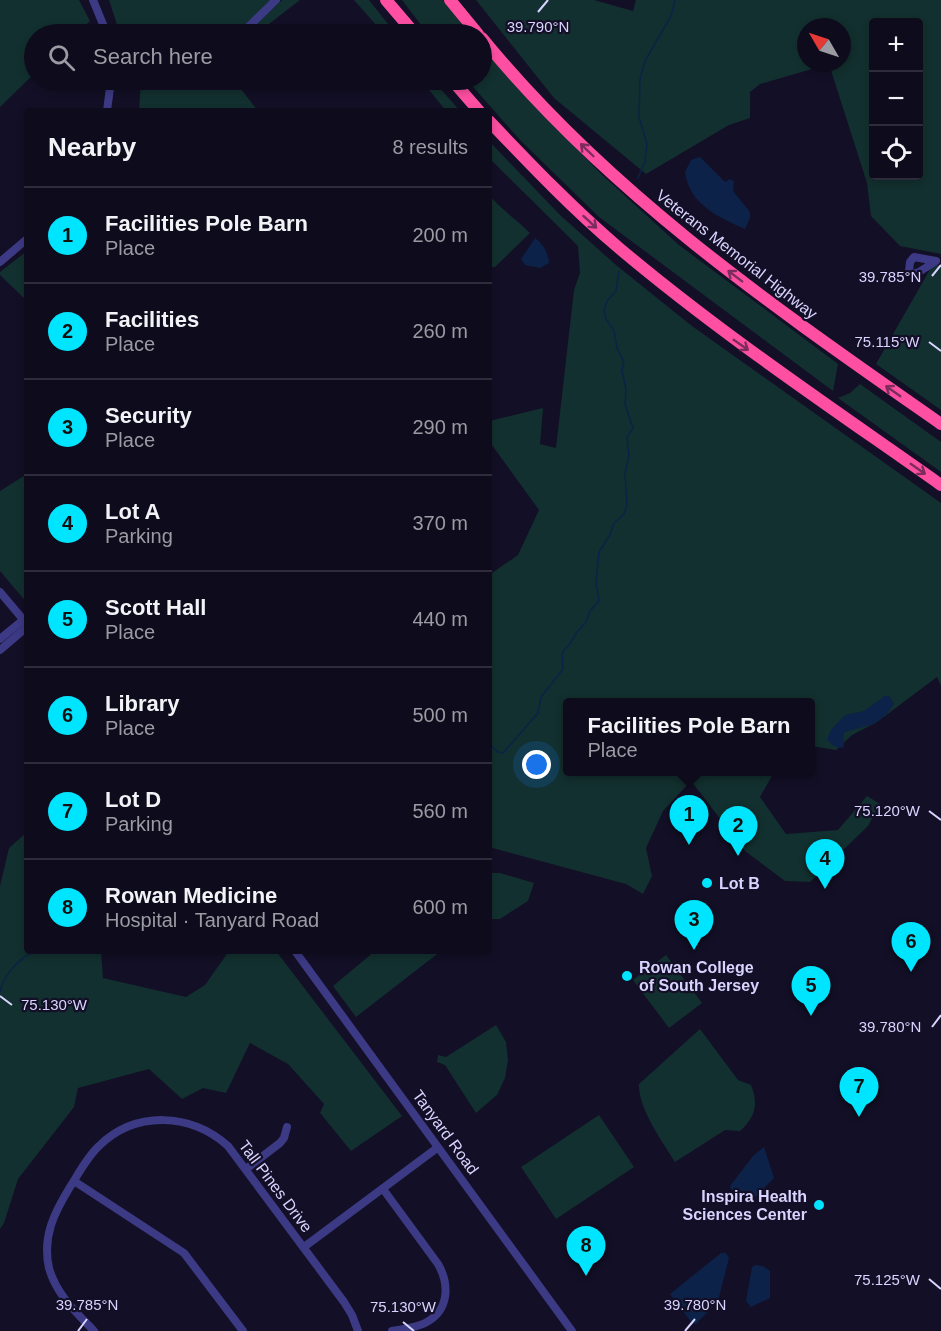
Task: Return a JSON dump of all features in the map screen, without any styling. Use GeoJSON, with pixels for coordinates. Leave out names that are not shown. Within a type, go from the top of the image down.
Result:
{"type":"FeatureCollection","features":[{"type":"Feature","properties":{"kind":"highway"},"geometry":{"type":"LineString","coordinates":[[386,0],[406,24]]}},
{"type":"Feature","properties":{"kind":"highway"},"geometry":{"type":"LineString","coordinates":[[450,0],[470,24]]}},
{"type":"Feature","properties":{"kind":"highway","name":"Veterans Memorial Highway"},"geometry":{"type":"LineString","coordinates":[[492,49],[568,132],[696,247],[941,424]]}},
{"type":"Feature","properties":{"kind":"highway"},"geometry":{"type":"LineString","coordinates":[[461,90],[476,108]]}},
{"type":"Feature","properties":{"kind":"highway"},"geometry":{"type":"LineString","coordinates":[[492,124],[546,182],[628,256],[732,338],[941,485]]}},
{"type":"Feature","properties":{"kind":"street"},"geometry":{"type":"LineString","coordinates":[[93,0],[103,24]]}},
{"type":"Feature","properties":{"kind":"street"},"geometry":{"type":"LineString","coordinates":[[251,24],[276,0]]}},
{"type":"Feature","properties":{"kind":"street"},"geometry":{"type":"LineString","coordinates":[[107,108],[110,90]]}},
{"type":"Feature","properties":{"kind":"street"},"geometry":{"type":"LineString","coordinates":[[0,262],[24,241]]}},
{"type":"Feature","properties":{"kind":"street"},"geometry":{"type":"LineString","coordinates":[[0,592],[24,622]]}},
{"type":"Feature","properties":{"kind":"street"},"geometry":{"type":"LineString","coordinates":[[0,639],[24,625]]}},
{"type":"Feature","properties":{"kind":"street"},"geometry":{"type":"LineString","coordinates":[[0,650],[24,626]]}},
{"type":"Feature","properties":{"kind":"street","name":"Tanyard Road"},"geometry":{"type":"LineString","coordinates":[[297,954],[572,1331]]}},
{"type":"Feature","properties":{"kind":"street","name":"Tall Pines Drive"},"geometry":{"type":"LineString","coordinates":[[94,1331],[59,1290],[51,1274],[47,1243],[51,1223],[56,1210],[94,1151],[111,1136],[132,1125],[161,1119],[180,1121],[207,1130],[228,1146],[348,1308],[358,1331]]}},
{"type":"Feature","properties":{"kind":"street"},"geometry":{"type":"LineString","coordinates":[[246,1169],[280,1143],[284,1138],[286,1127]]}},
{"type":"Feature","properties":{"kind":"street"},"geometry":{"type":"LineString","coordinates":[[304,1247],[437,1148]]}},
{"type":"Feature","properties":{"kind":"street"},"geometry":{"type":"LineString","coordinates":[[74,1181],[184,1252],[243,1331]]}},
{"type":"Feature","properties":{"kind":"street"},"geometry":{"type":"LineString","coordinates":[[382,1189],[438,1264],[446,1286],[444,1302],[432,1318],[419,1326],[392,1331]]}},
{"type":"Feature","properties":{"kind":"green space"},"geometry":{"type":"Polygon","coordinates":[[[0,0],[79,0],[90,21],[87,24],[24,24],[24,84],[0,107],[0,0]]]}},
{"type":"Feature","properties":{"kind":"green space"},"geometry":{"type":"Polygon","coordinates":[[[109,0],[272,0],[254,24],[117,24],[109,0]]]}},
{"type":"Feature","properties":{"kind":"green space"},"geometry":{"type":"Polygon","coordinates":[[[282,0],[300,0],[269,24],[256,24],[282,0]]]}},
{"type":"Feature","properties":{"kind":"green space"},"geometry":{"type":"Polygon","coordinates":[[[354,0],[369,0],[388,24],[375,24],[354,0]]]}},
{"type":"Feature","properties":{"kind":"green space"},"geometry":{"type":"Polygon","coordinates":[[[402,0],[443,0],[462,24],[420,24],[402,0]]]}},
{"type":"Feature","properties":{"kind":"green space"},"geometry":{"type":"Polygon","coordinates":[[[476,0],[594,0],[633,11],[636,0],[941,0],[941,254],[900,246],[871,216],[867,183],[832,72],[851,72],[851,18],[797,18],[797,72],[801,72],[760,84],[750,92],[750,118],[729,125],[646,174],[554,98],[476,0]]]}},
{"type":"Feature","properties":{"kind":"green space"},"geometry":{"type":"Polygon","coordinates":[[[492,59],[600,173],[679,245],[838,364],[833,391],[599,217],[520,140],[476,90],[492,90],[492,59]]]}},
{"type":"Feature","properties":{"kind":"green space"},"geometry":{"type":"Polygon","coordinates":[[[140,90],[242,90],[256,108],[139,108],[140,90]]]}},
{"type":"Feature","properties":{"kind":"green space"},"geometry":{"type":"Polygon","coordinates":[[[429,90],[442,90],[457,108],[444,108],[429,90]]]}},
{"type":"Feature","properties":{"kind":"green space"},"geometry":{"type":"Polygon","coordinates":[[[492,144],[560,215],[616,265],[692,326],[941,503],[941,686],[937,677],[877,722],[852,735],[836,750],[815,747],[815,698],[563,698],[563,776],[772,776],[760,797],[786,834],[838,830],[867,796],[880,804],[868,826],[810,882],[785,881],[745,851],[691,781],[663,811],[646,848],[652,876],[643,894],[626,884],[492,848],[492,573],[518,555],[539,510],[492,445],[492,420],[543,408],[540,444],[556,448],[574,290],[580,273],[578,246],[492,161],[492,144]]]}},
{"type":"Feature","properties":{"kind":"green space"},"geometry":{"type":"Polygon","coordinates":[[[492,198],[530,233],[495,267],[492,267],[492,198]]]}},
{"type":"Feature","properties":{"kind":"green space"},"geometry":{"type":"Polygon","coordinates":[[[24,253],[24,298],[0,275],[0,272],[24,253]]]}},
{"type":"Feature","properties":{"kind":"green space"},"geometry":{"type":"Polygon","coordinates":[[[933,264],[941,266],[941,410],[876,364],[933,264]]]}},
{"type":"Feature","properties":{"kind":"green space"},"geometry":{"type":"Polygon","coordinates":[[[860,384],[941,442],[941,472],[838,398],[850,393],[860,384]]]}},
{"type":"Feature","properties":{"kind":"green space"},"geometry":{"type":"Polygon","coordinates":[[[24,476],[24,599],[0,571],[0,491],[24,476]]]}},
{"type":"Feature","properties":{"kind":"green space"},"geometry":{"type":"Polygon","coordinates":[[[24,835],[24,954],[101,954],[103,978],[186,997],[205,985],[227,954],[278,954],[402,1116],[351,1151],[320,1113],[324,1104],[288,1064],[250,1043],[226,1093],[203,1088],[182,1099],[149,1069],[78,1088],[74,1107],[18,1179],[0,1229],[0,886],[9,848],[24,835]]]}},
{"type":"Feature","properties":{"kind":"green space"},"geometry":{"type":"Polygon","coordinates":[[[492,873],[500,873],[534,883],[528,901],[500,919],[492,919],[492,873]]]}},
{"type":"Feature","properties":{"kind":"green space"},"geometry":{"type":"Polygon","coordinates":[[[371,954],[437,954],[356,1017],[333,986],[371,954]]]}},
{"type":"Feature","properties":{"kind":"green space"},"geometry":{"type":"Polygon","coordinates":[[[666,955],[702,1003],[669,1028],[633,980],[666,955]]]}},
{"type":"Feature","properties":{"kind":"green space"},"geometry":{"type":"Polygon","coordinates":[[[496,1025],[506,1042],[508,1061],[505,1078],[497,1095],[476,1113],[445,1065],[437,1062],[438,1055],[446,1057],[496,1025]]]}},
{"type":"Feature","properties":{"kind":"green space"},"geometry":{"type":"Polygon","coordinates":[[[700,1029],[738,1080],[751,1085],[755,1105],[752,1116],[740,1131],[725,1130],[675,1162],[647,1114],[642,1103],[639,1084],[700,1029]]]}},
{"type":"Feature","properties":{"kind":"green space"},"geometry":{"type":"Polygon","coordinates":[[[599,1115],[634,1167],[556,1219],[521,1167],[599,1115]]]}},
{"type":"Feature","properties":{"kind":"water"},"geometry":{"type":"Polygon","coordinates":[[[700,157],[724,181],[729,179],[734,181],[733,191],[750,212],[745,229],[706,208],[692,193],[685,172],[691,160],[700,157]]]}},
{"type":"Feature","properties":{"kind":"water"},"geometry":{"type":"Polygon","coordinates":[[[535,238],[545,249],[549,263],[540,268],[525,265],[521,259],[535,238]]]}},
{"type":"Feature","properties":{"kind":"water"},"geometry":{"type":"Polygon","coordinates":[[[885,696],[889,696],[894,704],[887,714],[874,724],[845,732],[843,748],[835,747],[827,739],[831,730],[845,715],[864,711],[885,696]]]}},
{"type":"Feature","properties":{"kind":"water"},"geometry":{"type":"Polygon","coordinates":[[[764,1147],[774,1178],[747,1203],[730,1186],[753,1156],[764,1147]]]}},
{"type":"Feature","properties":{"kind":"water"},"geometry":{"type":"Polygon","coordinates":[[[721,1253],[726,1253],[729,1258],[718,1301],[696,1324],[692,1323],[670,1294],[721,1253]]]}},
{"type":"Feature","properties":{"kind":"water"},"geometry":{"type":"Polygon","coordinates":[[[763,1266],[770,1271],[770,1298],[751,1307],[746,1301],[752,1267],[763,1266]]]}},
{"type":"Feature","properties":{"kind":"waterway"},"geometry":{"type":"LineString","coordinates":[[638,178],[645,161],[647,144],[639,117],[640,79],[645,61],[671,16],[675,0]]}},
{"type":"Feature","properties":{"kind":"waterway"},"geometry":{"type":"LineString","coordinates":[[492,747],[503,753],[538,713],[541,697],[563,669],[564,650],[599,601],[596,583],[599,552],[610,535],[614,523],[624,514],[627,505],[625,474],[629,456],[627,437],[633,428],[625,404],[626,389],[622,371],[624,362],[604,310],[607,301],[616,291],[619,271]]}},
{"type":"Feature","properties":{"kind":"waterway"},"geometry":{"type":"LineString","coordinates":[[0,992],[12,968],[29,954]]}},
{"type":"Feature","properties":{"kind":"place","name":"Facilities Pole Barn"},"geometry":{"type":"Point","coordinates":[689,845]}},
{"type":"Feature","properties":{"kind":"place","name":"Facilities"},"geometry":{"type":"Point","coordinates":[738,856]}},
{"type":"Feature","properties":{"kind":"place","name":"Lot B"},"geometry":{"type":"Point","coordinates":[707,883]}},
{"type":"Feature","properties":{"kind":"place","name":"Lot A"},"geometry":{"type":"Point","coordinates":[825,889]}},
{"type":"Feature","properties":{"kind":"place","name":"Security"},"geometry":{"type":"Point","coordinates":[694,950]}},
{"type":"Feature","properties":{"kind":"place","name":"Library"},"geometry":{"type":"Point","coordinates":[911,972]}},
{"type":"Feature","properties":{"kind":"place","name":"Rowan College of South Jersey"},"geometry":{"type":"Point","coordinates":[627,976]}},
{"type":"Feature","properties":{"kind":"place","name":"Scott Hall"},"geometry":{"type":"Point","coordinates":[811,1016]}},
{"type":"Feature","properties":{"kind":"place","name":"Lot D"},"geometry":{"type":"Point","coordinates":[859,1117]}},
{"type":"Feature","properties":{"kind":"place","name":"Inspira Health Sciences Center"},"geometry":{"type":"Point","coordinates":[819,1205]}},
{"type":"Feature","properties":{"kind":"place","name":"Rowan Medicine"},"geometry":{"type":"Point","coordinates":[586,1276]}}]}
